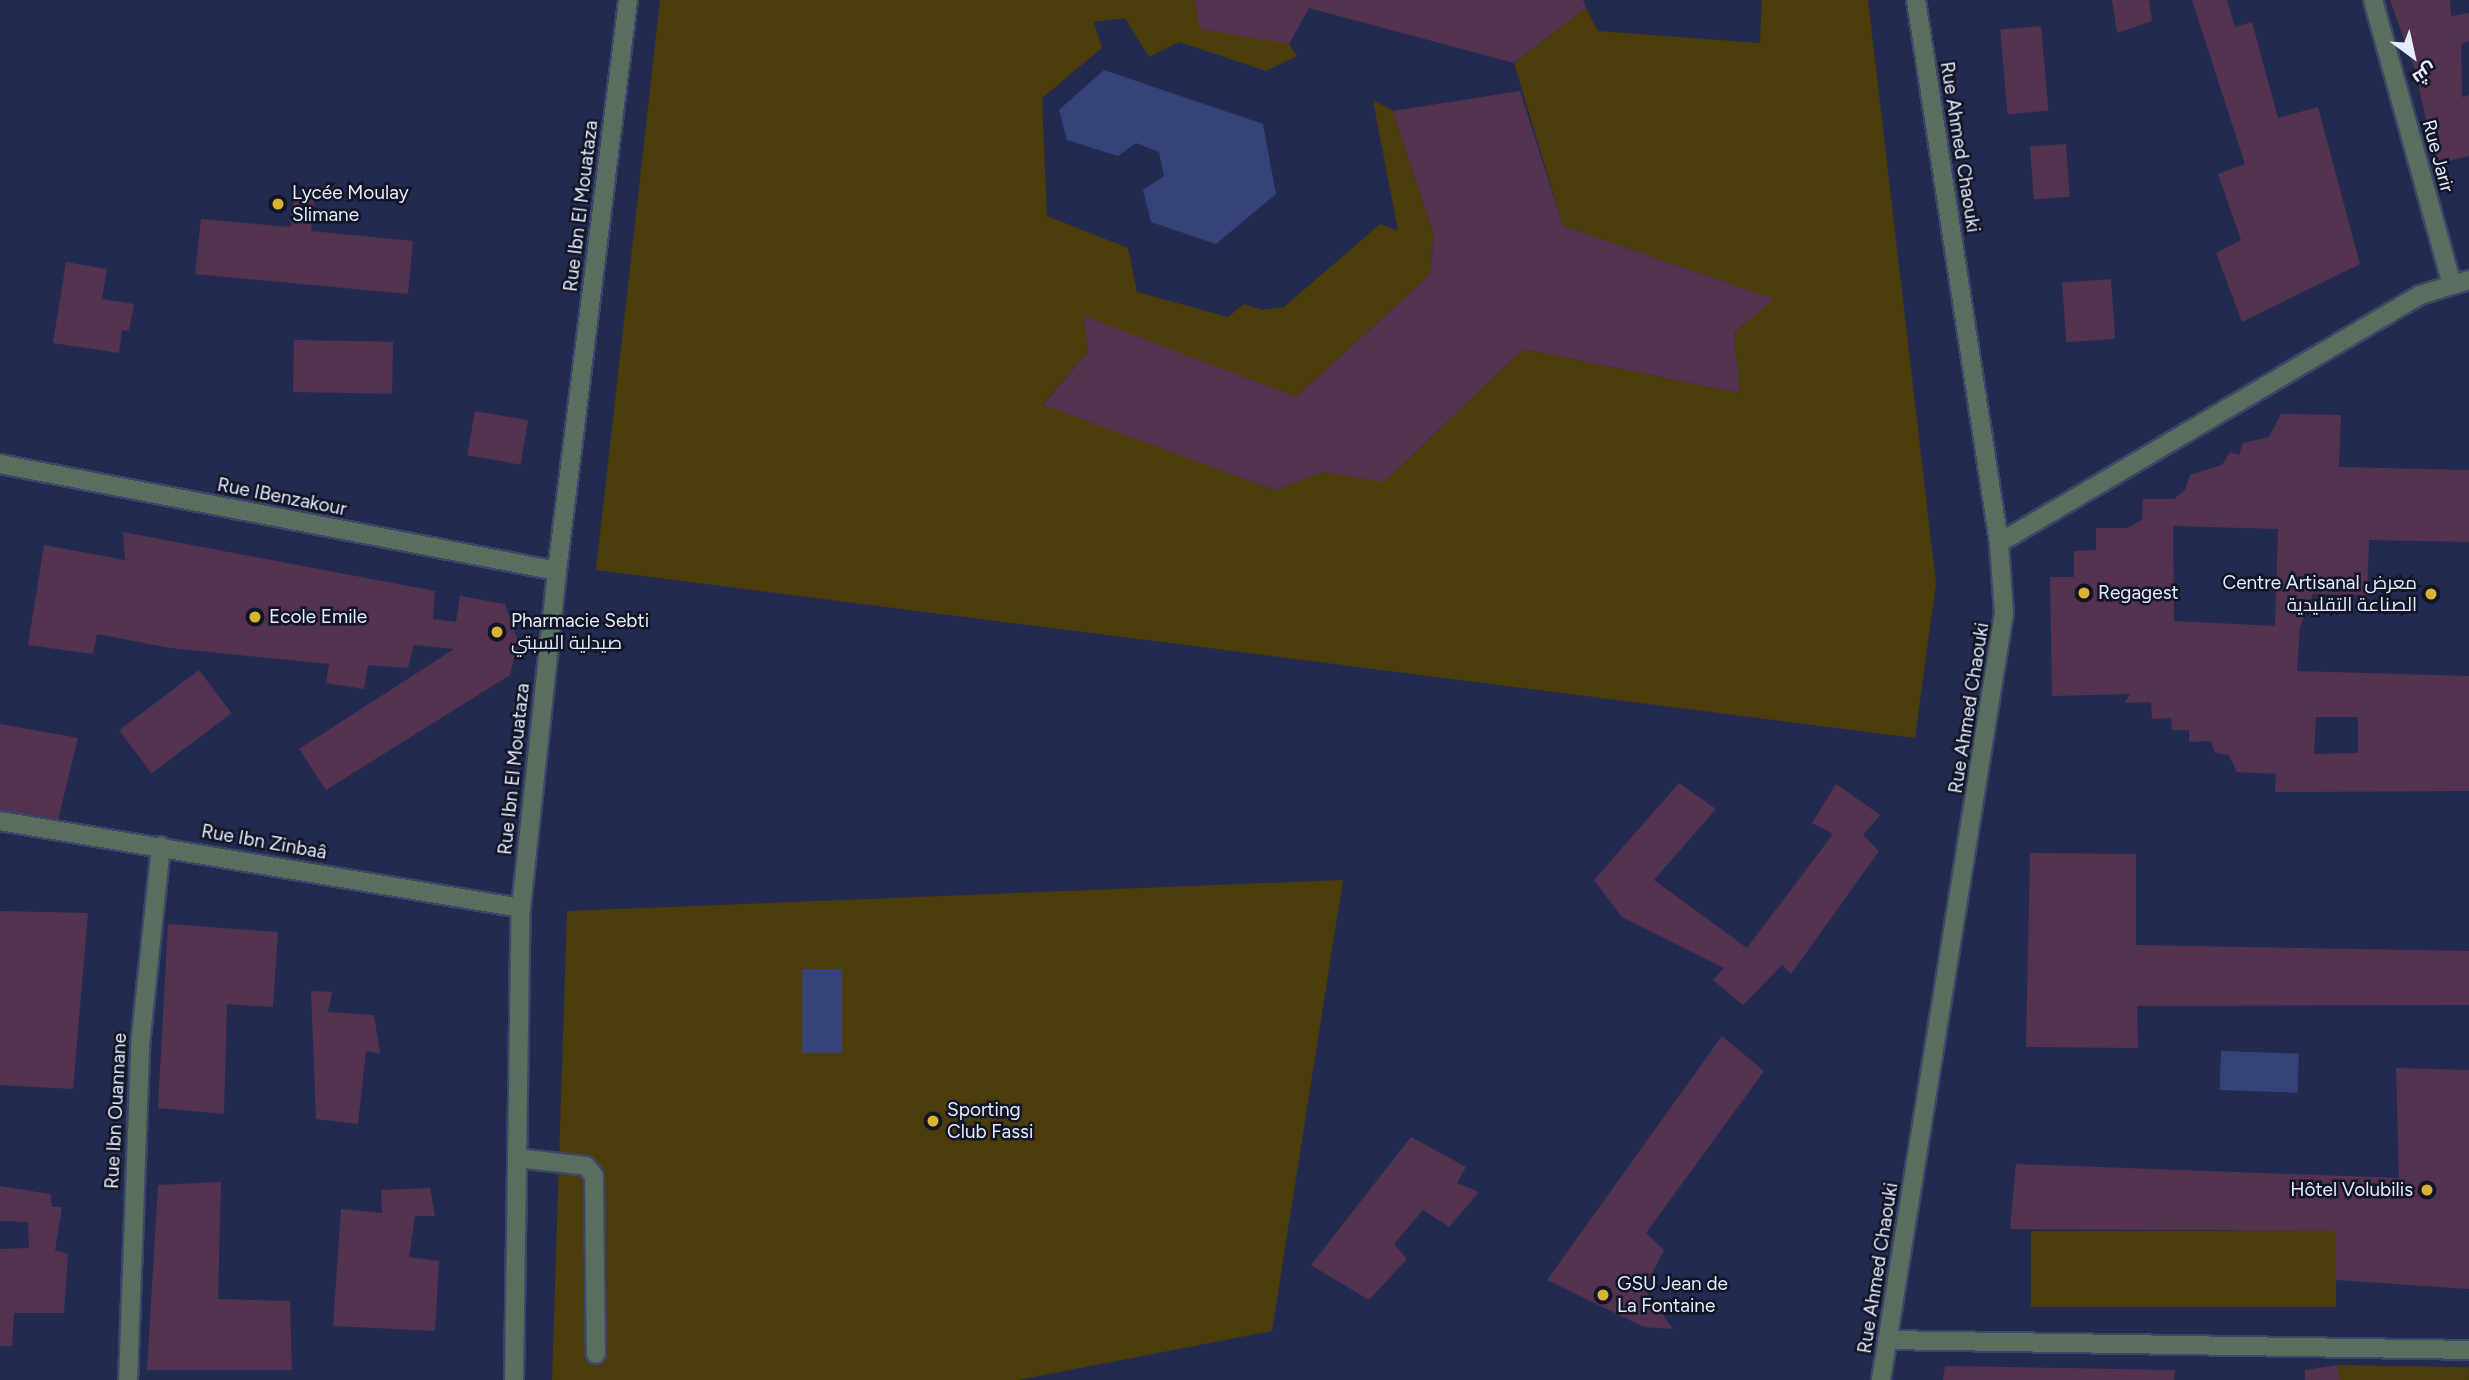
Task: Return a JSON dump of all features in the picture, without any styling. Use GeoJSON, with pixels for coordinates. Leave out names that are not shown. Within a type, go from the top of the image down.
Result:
{"type":"FeatureCollection","features":[{"type":"Feature","properties":{"kind":"street","name":"Rue Ibn El Mouataza"},"geometry":{"type":"LineString","coordinates":[[514,1380],[520,908],[557,571],[628,0]]}},
{"type":"Feature","properties":{"kind":"street","name":"Rue Ahmed Chaouki"},"geometry":{"type":"LineString","coordinates":[[1881,1380],[2001,649],[2004,613],[1999,543],[1916,0]]}},
{"type":"Feature","properties":{"kind":"street","name":"Rue Jarir"},"geometry":{"type":"LineString","coordinates":[[2373,0],[2460,281]]}},
{"type":"Feature","properties":{"kind":"street"},"geometry":{"type":"LineString","coordinates":[[1999,543],[2392,311],[2460,281]]}},
{"type":"Feature","properties":{"kind":"street","name":"Rue IBenzakour"},"geometry":{"type":"LineString","coordinates":[[0,464],[557,571]]}},
{"type":"Feature","properties":{"kind":"street","name":"Rue Ibn Zinbaâ"},"geometry":{"type":"LineString","coordinates":[[0,821],[161,845],[520,908]]}},
{"type":"Feature","properties":{"kind":"street","name":"Rue Ibn Ouannane"},"geometry":{"type":"LineString","coordinates":[[128,1380],[138,1073],[161,845]]}},
{"type":"Feature","properties":{"kind":"street"},"geometry":{"type":"LineString","coordinates":[[517,1158],[586,1166],[594,1176],[596,1354]]}},
{"type":"Feature","properties":{"kind":"street"},"geometry":{"type":"LineString","coordinates":[[1887,1340],[2469,1350]]}},
{"type":"Feature","properties":{"kind":"shaded area"},"geometry":{"type":"Polygon","coordinates":[[[660,0],[1195,0],[1289,44],[1297,56],[1266,71],[1179,42],[1149,57],[1125,18],[1094,22],[1102,48],[1042,98],[1047,216],[1128,248],[1137,292],[1228,317],[1244,304],[1262,310],[1284,307],[1380,224],[1398,231],[1373,100],[1393,111],[1434,235],[1430,275],[1296,397],[1084,317],[1088,352],[1043,404],[1275,490],[1324,472],[1385,481],[1523,349],[1740,393],[1734,333],[1773,299],[1563,226],[1514,63],[1586,8],[1598,31],[1760,43],[1762,0],[1868,0],[1936,583],[1915,738],[596,570],[660,0]]]}},
{"type":"Feature","properties":{"kind":"shaded area","name":"Sporting Club Fassi"},"geometry":{"type":"Polygon","coordinates":[[[1343,880],[1272,1331],[1018,1380],[552,1380],[567,911],[1343,880]]]}},
{"type":"Feature","properties":{"kind":"shaded area"},"geometry":{"type":"Polygon","coordinates":[[[2031,1231],[2336,1231],[2336,1307],[2031,1307],[2031,1231]]]}},
{"type":"Feature","properties":{"kind":"shaded area"},"geometry":{"type":"Polygon","coordinates":[[[2337,1365],[2469,1367],[2469,1380],[2337,1380],[2337,1365]]]}},
{"type":"Feature","properties":{"kind":"water"},"geometry":{"type":"Polygon","coordinates":[[[1104,70],[1263,124],[1276,194],[1216,244],[1151,222],[1143,190],[1164,176],[1159,152],[1136,143],[1118,156],[1067,140],[1059,110],[1104,70]]]}},
{"type":"Feature","properties":{"kind":"water"},"geometry":{"type":"Polygon","coordinates":[[[802,969],[842,969],[842,1053],[802,1053],[802,969]]]}},
{"type":"Feature","properties":{"kind":"water"},"geometry":{"type":"Polygon","coordinates":[[[2221,1051],[2299,1054],[2298,1093],[2220,1090],[2221,1051]]]}},
{"type":"Feature","properties":{"kind":"building"},"geometry":{"type":"Polygon","coordinates":[[[1195,0],[1583,0],[1586,8],[1514,63],[1309,8],[1289,44],[1200,29],[1195,0]]]}},
{"type":"Feature","properties":{"kind":"building"},"geometry":{"type":"Polygon","coordinates":[[[2112,0],[2149,0],[2152,21],[2117,33],[2112,0]]]}},
{"type":"Feature","properties":{"kind":"building"},"geometry":{"type":"Polygon","coordinates":[[[2192,0],[2227,0],[2235,27],[2252,22],[2278,118],[2318,107],[2360,264],[2242,322],[2216,253],[2241,240],[2218,174],[2245,164],[2192,0]]]}},
{"type":"Feature","properties":{"kind":"building"},"geometry":{"type":"Polygon","coordinates":[[[2390,0],[2450,0],[2451,16],[2469,13],[2469,41],[2461,44],[2462,97],[2469,95],[2469,156],[2436,164],[2415,70],[2390,0]]]}},
{"type":"Feature","properties":{"kind":"building"},"geometry":{"type":"Polygon","coordinates":[[[2041,26],[2048,111],[2008,114],[2000,30],[2041,26]]]}},
{"type":"Feature","properties":{"kind":"building"},"geometry":{"type":"Polygon","coordinates":[[[1520,91],[1563,226],[1774,299],[1734,333],[1740,393],[1523,349],[1384,482],[1324,472],[1275,490],[1043,405],[1088,352],[1084,316],[1296,397],[1430,275],[1434,235],[1393,111],[1520,91]]]}},
{"type":"Feature","properties":{"kind":"building"},"geometry":{"type":"Polygon","coordinates":[[[2066,144],[2070,197],[2034,199],[2030,147],[2066,144]]]}},
{"type":"Feature","properties":{"kind":"building"},"geometry":{"type":"Polygon","coordinates":[[[294,198],[314,200],[311,231],[413,241],[408,294],[195,274],[201,219],[291,227],[294,198]]]}},
{"type":"Feature","properties":{"kind":"building"},"geometry":{"type":"Polygon","coordinates":[[[66,262],[107,269],[102,299],[134,304],[129,331],[122,330],[119,353],[53,343],[66,262]]]}},
{"type":"Feature","properties":{"kind":"building"},"geometry":{"type":"Polygon","coordinates":[[[2111,279],[2115,339],[2066,342],[2062,282],[2111,279]]]}},
{"type":"Feature","properties":{"kind":"building"},"geometry":{"type":"Polygon","coordinates":[[[294,340],[393,342],[392,394],[293,392],[294,340]]]}},
{"type":"Feature","properties":{"kind":"building"},"geometry":{"type":"Polygon","coordinates":[[[475,411],[528,420],[520,465],[467,455],[475,411]]]}},
{"type":"Feature","properties":{"kind":"building"},"geometry":{"type":"Polygon","coordinates":[[[2281,414],[2341,415],[2339,467],[2469,470],[2469,542],[2369,540],[2367,595],[2313,594],[2300,627],[2297,671],[2469,676],[2469,791],[2275,792],[2276,774],[2237,772],[2229,755],[2215,753],[2211,741],[2189,742],[2189,730],[2172,730],[2171,718],[2152,719],[2151,702],[2125,703],[2130,694],[2052,696],[2050,577],[2074,577],[2074,551],[2096,550],[2096,528],[2127,528],[2142,520],[2143,499],[2174,499],[2185,490],[2190,475],[2222,465],[2230,452],[2239,455],[2243,443],[2269,437],[2281,414]],[[2173,526],[2174,621],[2275,626],[2278,529],[2173,526]],[[2316,717],[2314,754],[2358,753],[2358,717],[2316,717]]]}},
{"type":"Feature","properties":{"kind":"building"},"geometry":{"type":"Polygon","coordinates":[[[123,532],[435,591],[433,619],[456,622],[460,596],[505,604],[518,642],[510,675],[326,790],[299,749],[454,649],[414,645],[408,668],[368,665],[364,689],[326,683],[329,664],[170,648],[97,634],[93,654],[28,645],[44,545],[125,560],[123,532]]]}},
{"type":"Feature","properties":{"kind":"building"},"geometry":{"type":"Polygon","coordinates":[[[199,670],[231,713],[152,773],[119,730],[199,670]]]}},
{"type":"Feature","properties":{"kind":"building"},"geometry":{"type":"Polygon","coordinates":[[[0,724],[78,738],[57,824],[0,812],[0,724]]]}},
{"type":"Feature","properties":{"kind":"building"},"geometry":{"type":"Polygon","coordinates":[[[1679,783],[1716,809],[1654,880],[1747,948],[1833,834],[1812,823],[1836,784],[1880,815],[1863,835],[1879,851],[1791,974],[1782,965],[1743,1005],[1713,980],[1724,968],[1622,917],[1594,880],[1679,783]]]}},
{"type":"Feature","properties":{"kind":"building"},"geometry":{"type":"Polygon","coordinates":[[[2030,853],[2136,854],[2136,945],[2469,951],[2469,1005],[2137,1006],[2138,1048],[2026,1047],[2030,853]]]}},
{"type":"Feature","properties":{"kind":"building"},"geometry":{"type":"Polygon","coordinates":[[[0,911],[88,913],[73,1089],[0,1085],[0,911]]]}},
{"type":"Feature","properties":{"kind":"building"},"geometry":{"type":"Polygon","coordinates":[[[168,924],[278,932],[273,1007],[227,1004],[224,1114],[158,1108],[168,924]]]}},
{"type":"Feature","properties":{"kind":"building"},"geometry":{"type":"Polygon","coordinates":[[[311,991],[332,992],[328,1012],[374,1015],[380,1053],[366,1051],[358,1124],[316,1119],[311,991]]]}},
{"type":"Feature","properties":{"kind":"building"},"geometry":{"type":"Polygon","coordinates":[[[1722,1036],[1764,1071],[1646,1233],[1664,1250],[1644,1289],[1673,1329],[1644,1327],[1547,1280],[1722,1036]]]}},
{"type":"Feature","properties":{"kind":"building"},"geometry":{"type":"Polygon","coordinates":[[[2396,1068],[2469,1070],[2469,1289],[2336,1280],[2336,1231],[2010,1229],[2016,1164],[2399,1178],[2396,1068]]]}},
{"type":"Feature","properties":{"kind":"building"},"geometry":{"type":"Polygon","coordinates":[[[1411,1137],[1466,1167],[1457,1183],[1479,1192],[1449,1227],[1423,1210],[1394,1244],[1407,1259],[1369,1300],[1311,1265],[1411,1137]]]}},
{"type":"Feature","properties":{"kind":"building"},"geometry":{"type":"Polygon","coordinates":[[[221,1182],[218,1299],[290,1301],[292,1370],[147,1370],[158,1185],[221,1182]]]}},
{"type":"Feature","properties":{"kind":"building"},"geometry":{"type":"Polygon","coordinates":[[[0,1186],[50,1194],[52,1207],[62,1207],[55,1250],[68,1254],[64,1313],[14,1313],[12,1346],[0,1346],[0,1249],[29,1248],[28,1222],[0,1221],[0,1186]]]}},
{"type":"Feature","properties":{"kind":"building"},"geometry":{"type":"Polygon","coordinates":[[[430,1188],[435,1216],[415,1216],[409,1257],[439,1261],[435,1331],[333,1326],[341,1209],[382,1213],[381,1190],[430,1188]]]}},
{"type":"Feature","properties":{"kind":"building"},"geometry":{"type":"Polygon","coordinates":[[[2337,1365],[2340,1380],[2305,1380],[2305,1370],[2337,1365]]]}},
{"type":"Feature","properties":{"kind":"building"},"geometry":{"type":"Polygon","coordinates":[[[1945,1366],[2175,1370],[2174,1380],[1943,1380],[1945,1366]]]}},
{"type":"Feature","properties":{"kind":"place","name":"Lycée Moulay Slimane"},"geometry":{"type":"Point","coordinates":[278,204]}},
{"type":"Feature","properties":{"kind":"place","name":"Regagest"},"geometry":{"type":"Point","coordinates":[2084,593]}},
{"type":"Feature","properties":{"kind":"place","name":"Centre Artisanal معرض الصناعة التقليدية"},"geometry":{"type":"Point","coordinates":[2431,594]}},
{"type":"Feature","properties":{"kind":"place","name":"Ecole Emile"},"geometry":{"type":"Point","coordinates":[255,617]}},
{"type":"Feature","properties":{"kind":"place","name":"Pharmacie Sebti صيدلية السبتي"},"geometry":{"type":"Point","coordinates":[497,632]}},
{"type":"Feature","properties":{"kind":"place","name":"Sporting Club Fassi"},"geometry":{"type":"Point","coordinates":[933,1121]}},
{"type":"Feature","properties":{"kind":"place","name":"Hôtel Volubilis"},"geometry":{"type":"Point","coordinates":[2427,1190]}},
{"type":"Feature","properties":{"kind":"place","name":"GSU Jean de La Fontaine"},"geometry":{"type":"Point","coordinates":[1603,1295]}}]}
